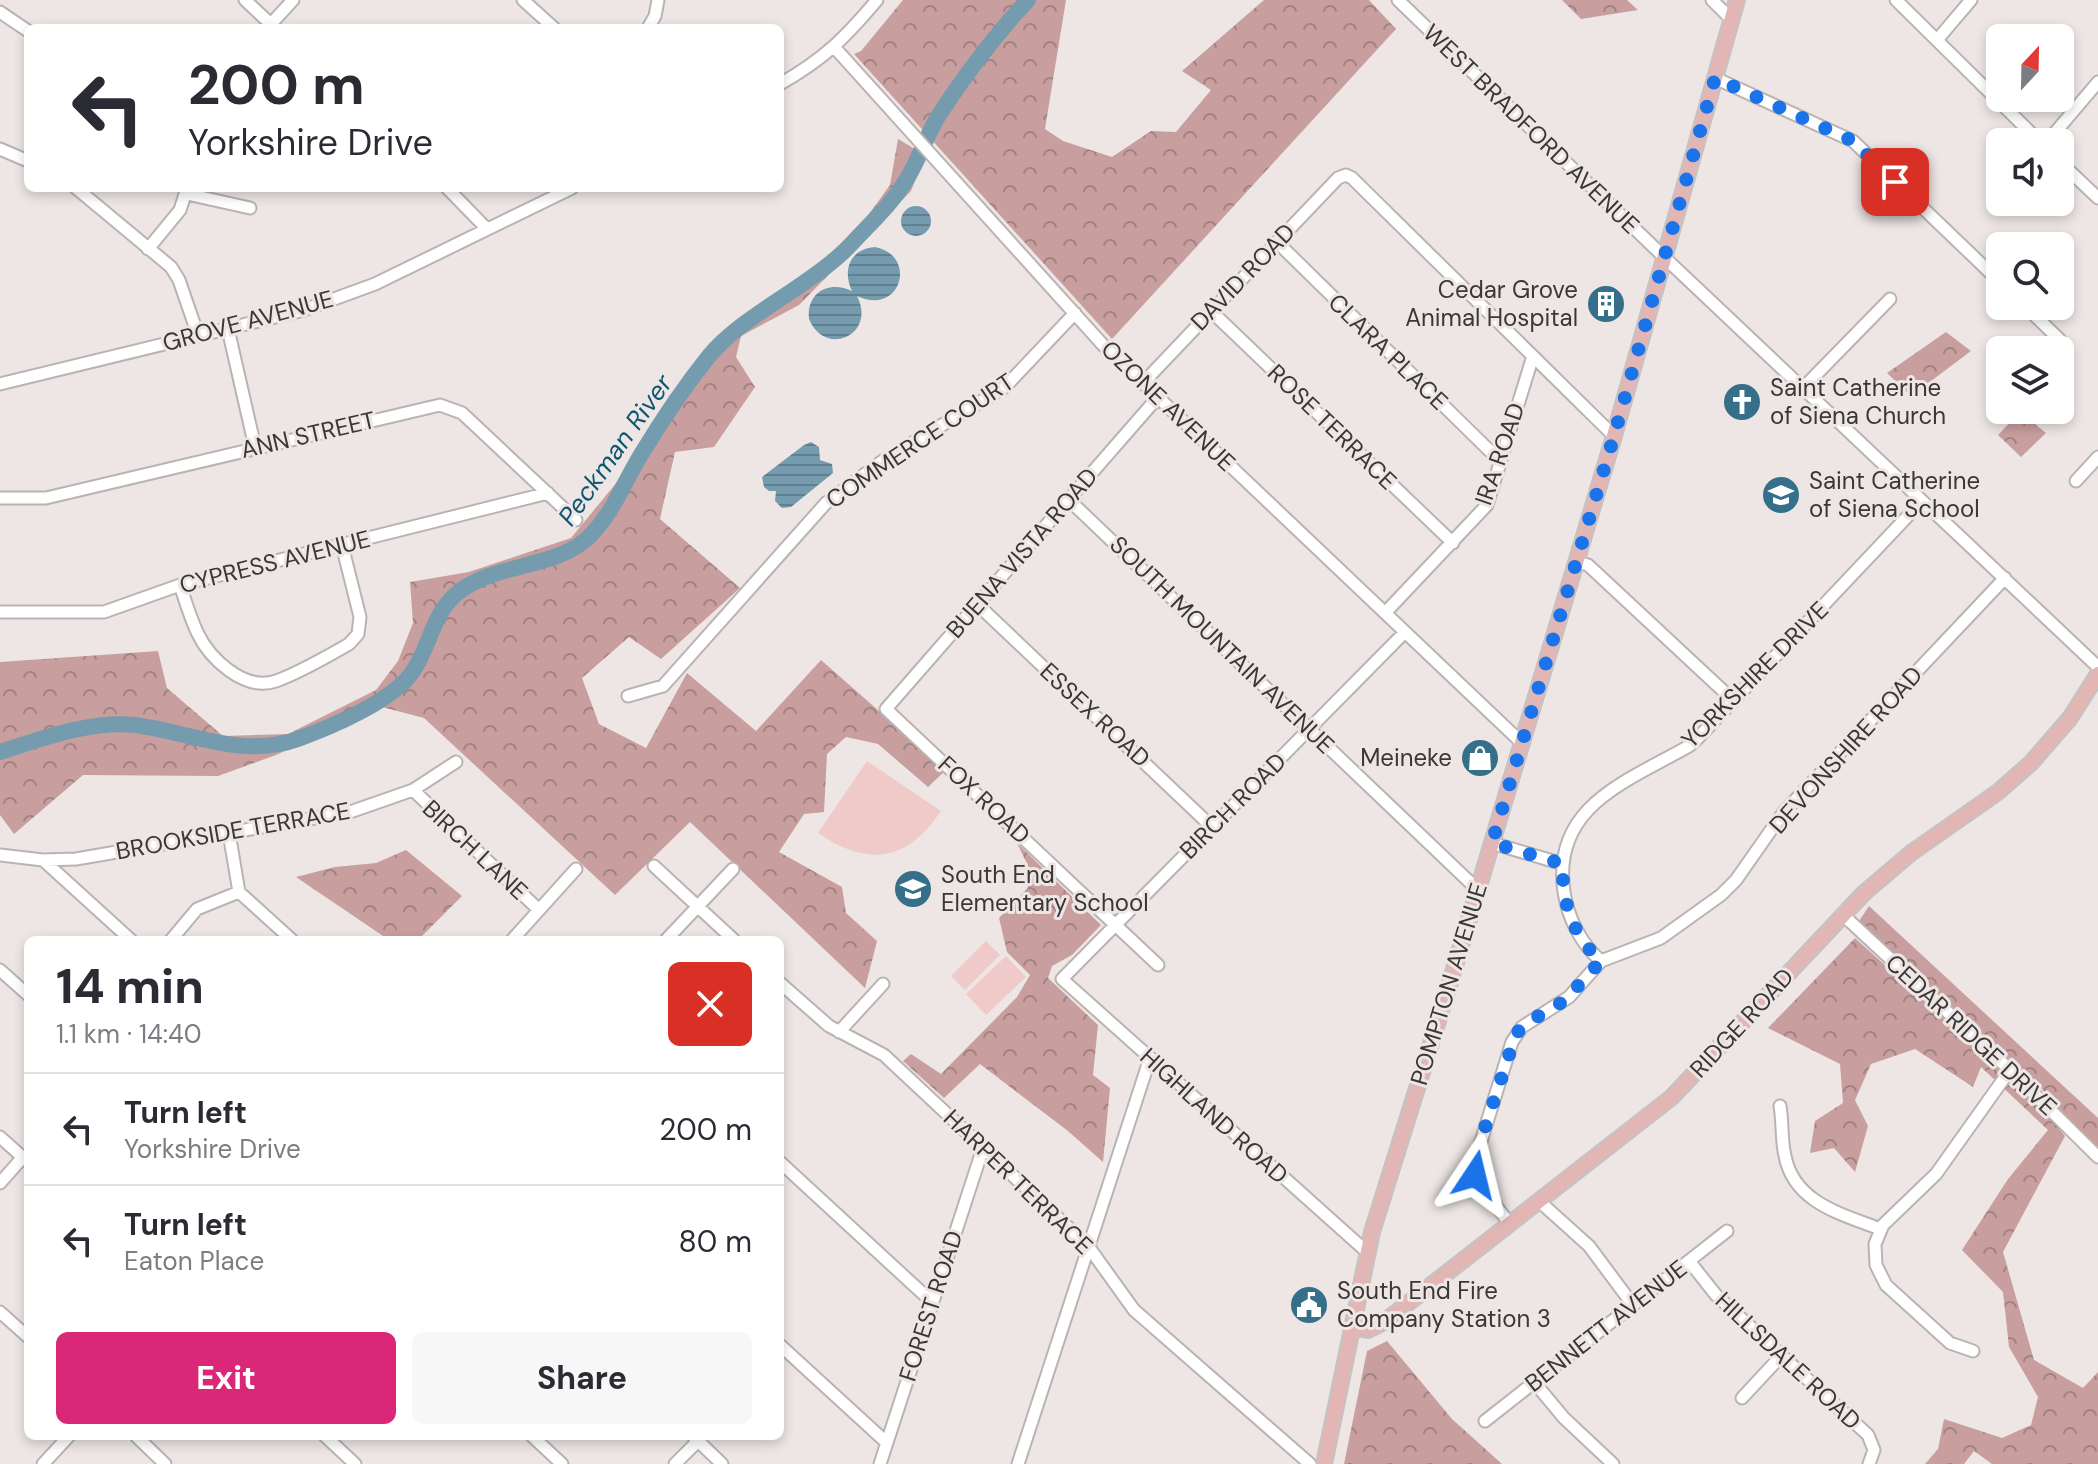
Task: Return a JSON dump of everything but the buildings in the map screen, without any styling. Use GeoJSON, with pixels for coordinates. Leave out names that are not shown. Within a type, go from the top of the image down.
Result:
{"type":"FeatureCollection","features":[{"type":"Feature","properties":{"kind":"main road","name":"POMPTON AVENUE"},"geometry":{"type":"LineString","coordinates":[[1324,1464],[1367,1252],[1577,562],[1737,0]]}},
{"type":"Feature","properties":{"kind":"main road","name":"RIDGE ROAD"},"geometry":{"type":"LineString","coordinates":[[1351,1327],[1368,1330],[1379,1325],[1684,1086],[1842,914],[1903,860],[1998,792],[2031,763],[2070,718],[2098,674]]}},
{"type":"Feature","properties":{"kind":"street"},"geometry":{"type":"LineString","coordinates":[[245,0],[271,24]]}},
{"type":"Feature","properties":{"kind":"street"},"geometry":{"type":"LineString","coordinates":[[275,24],[293,0]]}},
{"type":"Feature","properties":{"kind":"street"},"geometry":{"type":"LineString","coordinates":[[523,0],[550,24]]}},
{"type":"Feature","properties":{"kind":"street"},"geometry":{"type":"LineString","coordinates":[[650,24],[658,0]]}},
{"type":"Feature","properties":{"kind":"street"},"geometry":{"type":"LineString","coordinates":[[784,82],[835,48],[877,0]]}},
{"type":"Feature","properties":{"kind":"street","name":"WEST BRADFORD AVENUE"},"geometry":{"type":"LineString","coordinates":[[1398,0],[1664,257],[2098,667]]}},
{"type":"Feature","properties":{"kind":"street"},"geometry":{"type":"LineString","coordinates":[[1712,0],[1731,19]]}},
{"type":"Feature","properties":{"kind":"street"},"geometry":{"type":"LineString","coordinates":[[1896,0],[2026,128]]}},
{"type":"Feature","properties":{"kind":"street"},"geometry":{"type":"LineString","coordinates":[[1937,40],[1971,0]]}},
{"type":"Feature","properties":{"kind":"street"},"geometry":{"type":"LineString","coordinates":[[0,12],[24,28]]}},
{"type":"Feature","properties":{"kind":"street","name":"OZONE AVENUE"},"geometry":{"type":"LineString","coordinates":[[835,48],[1075,313],[1143,383],[1522,743]]}},
{"type":"Feature","properties":{"kind":"street"},"geometry":{"type":"LineString","coordinates":[[1715,78],[1853,141],[1986,269]]}},
{"type":"Feature","properties":{"kind":"street"},"geometry":{"type":"LineString","coordinates":[[2059,128],[2098,82]]}},
{"type":"Feature","properties":{"kind":"street"},"geometry":{"type":"LineString","coordinates":[[0,149],[24,159]]}},
{"type":"Feature","properties":{"kind":"street","name":"DAVID ROAD"},"geometry":{"type":"LineString","coordinates":[[1143,383],[1338,178],[1346,175],[1533,356]]}},
{"type":"Feature","properties":{"kind":"street"},"geometry":{"type":"LineString","coordinates":[[2074,175],[2098,198]]}},
{"type":"Feature","properties":{"kind":"street"},"geometry":{"type":"LineString","coordinates":[[81,192],[171,267],[179,280],[198,335]]}},
{"type":"Feature","properties":{"kind":"street"},"geometry":{"type":"LineString","coordinates":[[148,249],[180,210],[187,192]]}},
{"type":"Feature","properties":{"kind":"street"},"geometry":{"type":"LineString","coordinates":[[191,192],[250,208]]}},
{"type":"Feature","properties":{"kind":"street"},"geometry":{"type":"LineString","coordinates":[[451,192],[487,229]]}},
{"type":"Feature","properties":{"kind":"street","name":"GROVE AVENUE"},"geometry":{"type":"LineString","coordinates":[[0,384],[304,310],[375,284],[564,192]]}},
{"type":"Feature","properties":{"kind":"street","name":"CLARA PLACE"},"geometry":{"type":"LineString","coordinates":[[1277,242],[1500,461]]}},
{"type":"Feature","properties":{"kind":"street"},"geometry":{"type":"LineString","coordinates":[[1803,388],[1890,299]]}},
{"type":"Feature","properties":{"kind":"street","name":"ROSE TERRACE"},"geometry":{"type":"LineString","coordinates":[[1211,311],[1453,543]]}},
{"type":"Feature","properties":{"kind":"street","name":"COMMERCE COURT"},"geometry":{"type":"LineString","coordinates":[[628,696],[663,686],[833,496],[884,460],[1005,387],[1075,313]]}},
{"type":"Feature","properties":{"kind":"street"},"geometry":{"type":"LineString","coordinates":[[2039,320],[2056,336]]}},
{"type":"Feature","properties":{"kind":"street"},"geometry":{"type":"LineString","coordinates":[[228,329],[255,447]]}},
{"type":"Feature","properties":{"kind":"street"},"geometry":{"type":"LineString","coordinates":[[1533,356],[1614,436]]}},
{"type":"Feature","properties":{"kind":"street","name":"IRA ROAD"},"geometry":{"type":"LineString","coordinates":[[1385,613],[1487,505],[1533,356]]}},
{"type":"Feature","properties":{"kind":"street","name":"BUENA VISTA ROAD"},"geometry":{"type":"LineString","coordinates":[[886,709],[1158,397]]}},
{"type":"Feature","properties":{"kind":"street","name":"ANN STREET"},"geometry":{"type":"LineString","coordinates":[[0,498],[46,498],[435,405],[462,413],[576,520]]}},
{"type":"Feature","properties":{"kind":"street"},"geometry":{"type":"LineString","coordinates":[[2076,481],[2098,457]]}},
{"type":"Feature","properties":{"kind":"street","name":"CYPRESS AVENUE"},"geometry":{"type":"LineString","coordinates":[[0,612],[104,612],[180,585],[548,493]]}},
{"type":"Feature","properties":{"kind":"street","name":"SOUTH MOUNTAIN AVENUE"},"geometry":{"type":"LineString","coordinates":[[1069,500],[1478,890]]}},
{"type":"Feature","properties":{"kind":"street","name":"YORKSHIRE DRIVE"},"geometry":{"type":"LineString","coordinates":[[1601,961],[1587,947],[1572,921],[1565,898],[1563,864],[1575,826],[1598,798],[1689,746],[1922,501]]}},
{"type":"Feature","properties":{"kind":"street"},"geometry":{"type":"LineString","coordinates":[[180,585],[197,633],[208,650],[240,678],[255,682],[275,681],[349,644],[358,634],[360,617],[342,545]]}},
{"type":"Feature","properties":{"kind":"street"},"geometry":{"type":"LineString","coordinates":[[1577,562],[1588,565],[1734,701]]}},
{"type":"Feature","properties":{"kind":"street","name":"DEVONSHIRE ROAD"},"geometry":{"type":"LineString","coordinates":[[1601,961],[1661,938],[1728,888],[1783,813],[2005,578]]}},
{"type":"Feature","properties":{"kind":"street","name":"ESSEX ROAD"},"geometry":{"type":"LineString","coordinates":[[977,604],[1212,827]]}},
{"type":"Feature","properties":{"kind":"street","name":"BIRCH ROAD"},"geometry":{"type":"LineString","coordinates":[[1062,979],[1405,632]]}},
{"type":"Feature","properties":{"kind":"street","name":"FOX ROAD"},"geometry":{"type":"LineString","coordinates":[[886,709],[1158,965]]}},
{"type":"Feature","properties":{"kind":"street","name":"BROOKSIDE TERRACE"},"geometry":{"type":"LineString","coordinates":[[0,855],[43,860],[76,859],[350,812],[413,790],[456,762]]}},
{"type":"Feature","properties":{"kind":"street","name":"BIRCH LANE"},"geometry":{"type":"LineString","coordinates":[[413,790],[539,910]]}},
{"type":"Feature","properties":{"kind":"street"},"geometry":{"type":"LineString","coordinates":[[229,833],[239,892],[288,936]]}},
{"type":"Feature","properties":{"kind":"street"},"geometry":{"type":"LineString","coordinates":[[1492,843],[1563,864]]}},
{"type":"Feature","properties":{"kind":"street"},"geometry":{"type":"LineString","coordinates":[[43,860],[127,936]]}},
{"type":"Feature","properties":{"kind":"street"},"geometry":{"type":"LineString","coordinates":[[654,866],[730,936]]}},
{"type":"Feature","properties":{"kind":"street"},"geometry":{"type":"LineString","coordinates":[[516,936],[576,869]]}},
{"type":"Feature","properties":{"kind":"street"},"geometry":{"type":"LineString","coordinates":[[670,936],[733,869]]}},
{"type":"Feature","properties":{"kind":"street"},"geometry":{"type":"LineString","coordinates":[[174,936],[197,909],[239,892]]}},
{"type":"Feature","properties":{"kind":"street","name":"CEDAR RIDGE DRIVE"},"geometry":{"type":"LineString","coordinates":[[1842,914],[2010,1070],[2098,1157]]}},
{"type":"Feature","properties":{"kind":"street"},"geometry":{"type":"LineString","coordinates":[[1510,1224],[1479,1184],[1474,1164],[1512,1042],[1525,1024],[1564,1001],[1601,961]]}},
{"type":"Feature","properties":{"kind":"street"},"geometry":{"type":"LineString","coordinates":[[0,970],[24,991]]}},
{"type":"Feature","properties":{"kind":"street","name":"HIGHLAND ROAD"},"geometry":{"type":"LineString","coordinates":[[1062,979],[1367,1252]]}},
{"type":"Feature","properties":{"kind":"street"},"geometry":{"type":"LineString","coordinates":[[839,1032],[883,984]]}},
{"type":"Feature","properties":{"kind":"street","name":"HARPER TERRACE"},"geometry":{"type":"LineString","coordinates":[[784,987],[824,1023],[884,1055],[1088,1246],[1130,1306],[1310,1464]]}},
{"type":"Feature","properties":{"kind":"street"},"geometry":{"type":"LineString","coordinates":[[1018,1464],[1150,1058]]}},
{"type":"Feature","properties":{"kind":"street"},"geometry":{"type":"LineString","coordinates":[[1973,1351],[1950,1343],[1886,1285],[1878,1272],[1875,1244],[1880,1229],[1936,1174],[2010,1070]]}},
{"type":"Feature","properties":{"kind":"street"},"geometry":{"type":"LineString","coordinates":[[1780,1106],[1784,1154],[1797,1185],[1817,1204],[1880,1229]]}},
{"type":"Feature","properties":{"kind":"street"},"geometry":{"type":"LineString","coordinates":[[0,1137],[24,1158]]}},
{"type":"Feature","properties":{"kind":"street","name":"FOREST ROAD"},"geometry":{"type":"LineString","coordinates":[[880,1464],[983,1148]]}},
{"type":"Feature","properties":{"kind":"street"},"geometry":{"type":"LineString","coordinates":[[0,1183],[24,1162]]}},
{"type":"Feature","properties":{"kind":"street"},"geometry":{"type":"LineString","coordinates":[[784,1166],[932,1302]]}},
{"type":"Feature","properties":{"kind":"street"},"geometry":{"type":"LineString","coordinates":[[1539,1201],[1589,1246],[1633,1305]]}},
{"type":"Feature","properties":{"kind":"street","name":"BENNETT AVENUE"},"geometry":{"type":"LineString","coordinates":[[1485,1421],[1727,1231]]}},
{"type":"Feature","properties":{"kind":"street","name":"HILLSDALE ROAD"},"geometry":{"type":"LineString","coordinates":[[1689,1261],[1716,1295],[1868,1435],[1874,1450],[1869,1464]]}},
{"type":"Feature","properties":{"kind":"street"},"geometry":{"type":"LineString","coordinates":[[0,1312],[24,1333]]}},
{"type":"Feature","properties":{"kind":"street"},"geometry":{"type":"LineString","coordinates":[[784,1349],[887,1443]]}},
{"type":"Feature","properties":{"kind":"street"},"geometry":{"type":"LineString","coordinates":[[1742,1398],[1781,1356]]}},
{"type":"Feature","properties":{"kind":"street"},"geometry":{"type":"LineString","coordinates":[[1534,1382],[1564,1418],[1613,1464]]}},
{"type":"Feature","properties":{"kind":"street"},"geometry":{"type":"LineString","coordinates":[[43,1464],[65,1440]]}},
{"type":"Feature","properties":{"kind":"street"},"geometry":{"type":"LineString","coordinates":[[140,1440],[165,1464]]}},
{"type":"Feature","properties":{"kind":"street"},"geometry":{"type":"LineString","coordinates":[[329,1440],[355,1464]]}},
{"type":"Feature","properties":{"kind":"street"},"geometry":{"type":"LineString","coordinates":[[536,1440],[562,1464]]}},
{"type":"Feature","properties":{"kind":"street"},"geometry":{"type":"LineString","coordinates":[[675,1464],[693,1440]]}},
{"type":"Feature","properties":{"kind":"street"},"geometry":{"type":"LineString","coordinates":[[697,1440],[722,1464]]}},
{"type":"Feature","properties":{"kind":"green space"},"geometry":{"type":"Polygon","coordinates":[[[903,0],[1066,0],[1045,129],[1063,141],[1112,157],[1151,131],[1176,132],[1211,90],[1182,71],[1264,0],[1369,0],[1396,29],[1112,339],[854,54],[861,51],[903,0]]]}},
{"type":"Feature","properties":{"kind":"green space"},"geometry":{"type":"Polygon","coordinates":[[[1562,0],[1627,0],[1638,10],[1581,19],[1562,0]]]}},
{"type":"Feature","properties":{"kind":"green space"},"geometry":{"type":"Polygon","coordinates":[[[898,139],[925,155],[911,191],[799,305],[741,336],[736,357],[755,387],[714,447],[675,452],[660,519],[740,588],[661,659],[629,637],[582,678],[599,724],[646,748],[687,673],[756,731],[821,660],[946,770],[928,787],[878,744],[846,737],[827,754],[824,812],[804,814],[779,852],[842,887],[846,913],[877,941],[865,988],[690,822],[615,895],[424,718],[382,707],[276,755],[218,776],[83,775],[14,834],[0,815],[0,662],[158,651],[167,688],[223,736],[288,734],[376,690],[398,661],[413,623],[410,582],[469,572],[571,538],[631,465],[711,345],[851,239],[890,185],[898,139]]]}},
{"type":"Feature","properties":{"kind":"green space"},"geometry":{"type":"Polygon","coordinates":[[[1946,332],[1971,351],[1911,396],[1887,373],[1946,332]]]}},
{"type":"Feature","properties":{"kind":"green space"},"geometry":{"type":"Polygon","coordinates":[[[2009,424],[2035,424],[2046,433],[2021,457],[1998,435],[2009,424]]]}},
{"type":"Feature","properties":{"kind":"green space"},"geometry":{"type":"Polygon","coordinates":[[[1017,843],[1101,925],[1072,955],[1052,966],[1048,978],[1098,1025],[1093,1075],[1110,1088],[1103,1162],[1068,1131],[980,1064],[944,1098],[903,1061],[911,1054],[941,1074],[1017,997],[1030,975],[1007,952],[999,918],[1027,889],[1033,876],[1017,843]]]}},
{"type":"Feature","properties":{"kind":"green space"},"geometry":{"type":"Polygon","coordinates":[[[406,850],[462,896],[422,936],[383,936],[296,877],[335,867],[376,863],[406,850]]]}},
{"type":"Feature","properties":{"kind":"green space"},"geometry":{"type":"Polygon","coordinates":[[[1869,906],[2098,1118],[2098,1147],[2092,1145],[2041,1088],[1859,921],[1869,906]]]}},
{"type":"Feature","properties":{"kind":"green space"},"geometry":{"type":"Polygon","coordinates":[[[1855,938],[2000,1069],[2048,1115],[2065,1136],[2003,1252],[2034,1360],[2083,1388],[2098,1372],[2098,1464],[1992,1464],[1974,1451],[1964,1464],[1925,1464],[1938,1449],[1944,1419],[2002,1438],[2031,1425],[2038,1397],[2009,1347],[2003,1292],[1962,1250],[2008,1179],[2048,1130],[1981,1067],[1973,1087],[1915,1049],[1871,1064],[1855,1100],[1868,1126],[1855,1172],[1834,1148],[1810,1153],[1815,1121],[1843,1103],[1840,1064],[1768,1028],[1855,938]]]}},
{"type":"Feature","properties":{"kind":"green space"},"geometry":{"type":"Polygon","coordinates":[[[1387,1341],[1452,1419],[1502,1464],[1344,1464],[1367,1351],[1387,1341]]]}},
{"type":"Feature","properties":{"kind":"shaded area"},"geometry":{"type":"Polygon","coordinates":[[[867,761],[941,811],[914,841],[886,854],[854,851],[818,833],[867,761]]]}},
{"type":"Feature","properties":{"kind":"shaded area"},"geometry":{"type":"Polygon","coordinates":[[[986,941],[1000,955],[965,990],[951,976],[986,941]]]}},
{"type":"Feature","properties":{"kind":"shaded area"},"geometry":{"type":"Polygon","coordinates":[[[1006,956],[1026,977],[986,1015],[966,994],[1006,956]]]}},
{"type":"Feature","properties":{"kind":"water"},"geometry":{"type":"Polygon","coordinates":[[[916,206],[927,210],[931,221],[927,232],[916,236],[905,232],[901,221],[905,210],[916,206]]]}},
{"type":"Feature","properties":{"kind":"water"},"geometry":{"type":"Polygon","coordinates":[[[875,247],[889,253],[897,261],[899,283],[893,292],[884,298],[872,300],[857,296],[860,322],[855,331],[846,337],[826,337],[816,331],[809,319],[815,295],[836,287],[852,291],[848,276],[850,262],[859,252],[875,247]]]}},
{"type":"Feature","properties":{"kind":"water"},"geometry":{"type":"Polygon","coordinates":[[[811,442],[819,447],[820,460],[832,464],[833,473],[791,507],[782,508],[775,501],[776,491],[764,487],[762,477],[811,442]]]}},
{"type":"Feature","properties":{"kind":"waterway","name":"Peckman River"},"geometry":{"type":"LineString","coordinates":[[0,752],[66,732],[118,724],[155,728],[236,745],[277,744],[343,721],[389,694],[411,674],[440,614],[454,596],[487,577],[560,555],[577,547],[591,535],[613,506],[666,416],[709,356],[742,325],[839,256],[883,210],[908,177],[949,100],[1028,0]]}},
{"type":"Feature","properties":{"kind":"place","name":"Cedar Grove Animal Hospital"},"geometry":{"type":"Point","coordinates":[1606,304]}},
{"type":"Feature","properties":{"kind":"place","name":"Saint Catherine of Siena Church"},"geometry":{"type":"Point","coordinates":[1742,402]}},
{"type":"Feature","properties":{"kind":"place","name":"Saint Catherine of Siena School"},"geometry":{"type":"Point","coordinates":[1781,495]}},
{"type":"Feature","properties":{"kind":"place","name":"Meineke"},"geometry":{"type":"Point","coordinates":[1480,758]}},
{"type":"Feature","properties":{"kind":"place","name":"South End Elementary School"},"geometry":{"type":"Point","coordinates":[913,889]}},
{"type":"Feature","properties":{"kind":"place","name":"South End Fire Company Station 3"},"geometry":{"type":"Point","coordinates":[1309,1305]}},
{"type":"Feature","properties":{"kind":"route"},"geometry":{"type":"LineString","coordinates":[[1475,1175],[1475,1158],[1518,1030],[1564,1001],[1601,961],[1587,947],[1572,921],[1565,898],[1563,864],[1492,843],[1614,436],[1715,78],[1853,141],[1895,182]]}}]}
